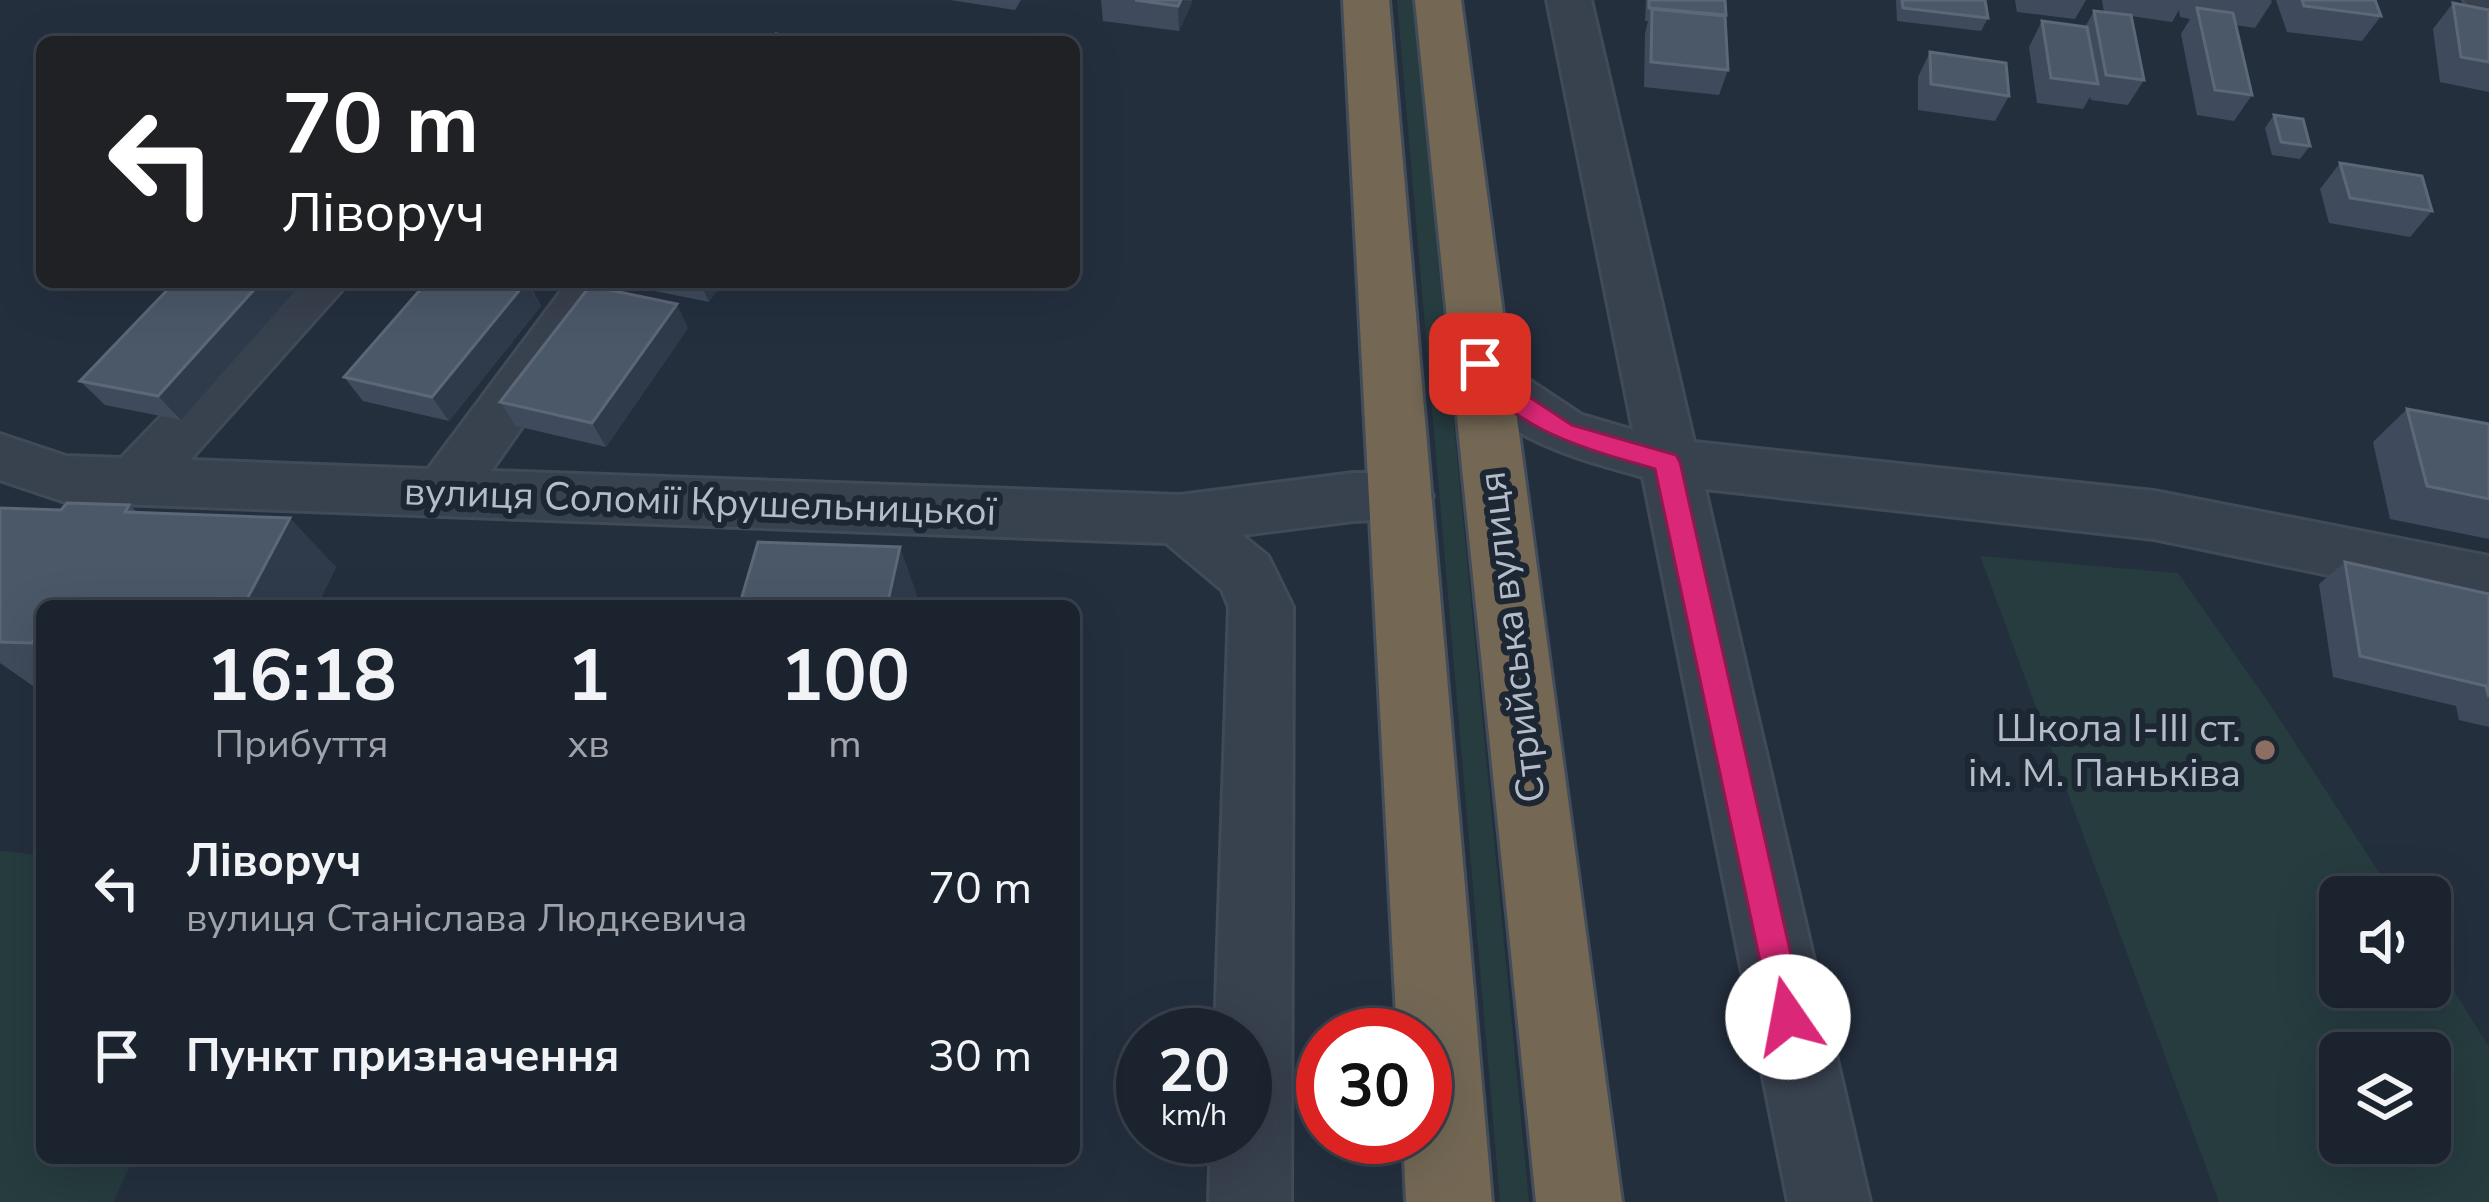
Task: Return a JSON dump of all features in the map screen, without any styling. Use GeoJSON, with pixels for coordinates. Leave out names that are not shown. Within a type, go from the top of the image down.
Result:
{"type":"FeatureCollection","features":[{"type":"Feature","properties":{"kind":"highway"},"geometry":{"type":"LineString","coordinates":[[1366,0],[1449,1202]]}},
{"type":"Feature","properties":{"kind":"highway","name":"Стрийська вулиця"},"geometry":{"type":"LineString","coordinates":[[1438,0],[1579,1202]]}},
{"type":"Feature","properties":{"kind":"street"},"geometry":{"type":"LineString","coordinates":[[1569,0],[1829,1202]]}},
{"type":"Feature","properties":{"kind":"street"},"geometry":{"type":"LineString","coordinates":[[134,481],[316,288]]}},
{"type":"Feature","properties":{"kind":"street"},"geometry":{"type":"LineString","coordinates":[[443,493],[593,288]]}},
{"type":"Feature","properties":{"kind":"street"},"geometry":{"type":"LineString","coordinates":[[1480,364],[1506,393],[1563,432],[1667,462],[2167,528],[2489,582]]}},
{"type":"Feature","properties":{"kind":"street"},"geometry":{"type":"LineString","coordinates":[[1497,516],[1511,462],[1563,432]]}},
{"type":"Feature","properties":{"kind":"street","name":"вулиця Соломії Крушельницької"},"geometry":{"type":"LineString","coordinates":[[0,457],[64,479],[1180,519],[1353,497],[1403,496]]}},
{"type":"Feature","properties":{"kind":"street"},"geometry":{"type":"LineString","coordinates":[[0,514],[64,479]]}},
{"type":"Feature","properties":{"kind":"street"},"geometry":{"type":"LineString","coordinates":[[1180,519],[1246,574],[1261,608],[1250,1202]]}},
{"type":"Feature","properties":{"kind":"green space"},"geometry":{"type":"Polygon","coordinates":[[[1397,0],[1413,0],[1529,1202],[1500,1202],[1397,0]]]}},
{"type":"Feature","properties":{"kind":"green space"},"geometry":{"type":"Polygon","coordinates":[[[1980,556],[2178,573],[2381,876],[2319,876],[2319,1008],[2451,1008],[2451,986],[2489,1047],[2489,1202],[2219,1202],[1980,556]]]}},
{"type":"Feature","properties":{"kind":"green space"},"geometry":{"type":"Polygon","coordinates":[[[0,851],[36,854],[36,1164],[131,1164],[113,1202],[0,1202],[0,851]]]}},
{"type":"Feature","properties":{"kind":"building"},"geometry":{"type":"Polygon","coordinates":[[[1135,0],[1181,0],[1178,6],[1135,0]]]}},
{"type":"Feature","properties":{"kind":"building"},"geometry":{"type":"Polygon","coordinates":[[[1649,0],[1725,0],[1726,15],[1649,8],[1649,0]]]}},
{"type":"Feature","properties":{"kind":"building"},"geometry":{"type":"Polygon","coordinates":[[[1902,0],[1985,0],[1988,18],[1903,8],[1902,0]]]}},
{"type":"Feature","properties":{"kind":"building"},"geometry":{"type":"Polygon","coordinates":[[[2302,0],[2375,0],[2381,16],[2304,6],[2302,0]]]}},
{"type":"Feature","properties":{"kind":"building"},"geometry":{"type":"Polygon","coordinates":[[[2453,3],[2489,10],[2489,62],[2461,57],[2453,3]]]}},
{"type":"Feature","properties":{"kind":"building"},"geometry":{"type":"Polygon","coordinates":[[[2197,8],[2233,13],[2252,95],[2215,90],[2197,8]]]}},
{"type":"Feature","properties":{"kind":"building"},"geometry":{"type":"Polygon","coordinates":[[[1652,9],[1725,16],[1728,70],[1651,62],[1652,9]]]}},
{"type":"Feature","properties":{"kind":"building"},"geometry":{"type":"Polygon","coordinates":[[[2094,11],[2131,15],[2144,80],[2106,75],[2094,11]]]}},
{"type":"Feature","properties":{"kind":"building"},"geometry":{"type":"Polygon","coordinates":[[[2042,21],[2087,27],[2098,84],[2051,78],[2042,21]]]}},
{"type":"Feature","properties":{"kind":"building"},"geometry":{"type":"Polygon","coordinates":[[[1930,52],[2006,63],[2009,96],[1931,84],[1930,52]]]}},
{"type":"Feature","properties":{"kind":"building"},"geometry":{"type":"Polygon","coordinates":[[[2274,115],[2303,119],[2310,146],[2281,142],[2274,115]]]}},
{"type":"Feature","properties":{"kind":"building"},"geometry":{"type":"Polygon","coordinates":[[[2340,163],[2422,176],[2432,211],[2350,198],[2340,163]]]}},
{"type":"Feature","properties":{"kind":"building"},"geometry":{"type":"Polygon","coordinates":[[[169,288],[256,288],[158,396],[80,381],[169,288]]]}},
{"type":"Feature","properties":{"kind":"building"},"geometry":{"type":"Polygon","coordinates":[[[422,288],[521,288],[432,397],[344,377],[422,288]]]}},
{"type":"Feature","properties":{"kind":"building"},"geometry":{"type":"Polygon","coordinates":[[[588,288],[677,304],[592,423],[500,402],[588,288]]]}},
{"type":"Feature","properties":{"kind":"building"},"geometry":{"type":"Polygon","coordinates":[[[2407,409],[2489,424],[2489,499],[2427,486],[2407,409]]]}},
{"type":"Feature","properties":{"kind":"building"},"geometry":{"type":"Polygon","coordinates":[[[67,503],[129,505],[125,512],[290,518],[247,599],[36,600],[32,643],[0,642],[0,508],[61,510],[67,503]]]}},
{"type":"Feature","properties":{"kind":"building"},"geometry":{"type":"Polygon","coordinates":[[[758,542],[900,547],[888,600],[741,600],[758,542]]]}},
{"type":"Feature","properties":{"kind":"building"},"geometry":{"type":"Polygon","coordinates":[[[2345,562],[2489,594],[2489,697],[2486,686],[2360,656],[2345,562]]]}},
{"type":"Feature","properties":{"kind":"place","name":"Школа І-ІІІ ст. ім. М. Паньківа"},"geometry":{"type":"Point","coordinates":[2265,750]}},
{"type":"Feature","properties":{"kind":"route"},"geometry":{"type":"LineString","coordinates":[[1480,364],[1506,393],[1563,432],[1667,462],[1788,1017]]}}]}
